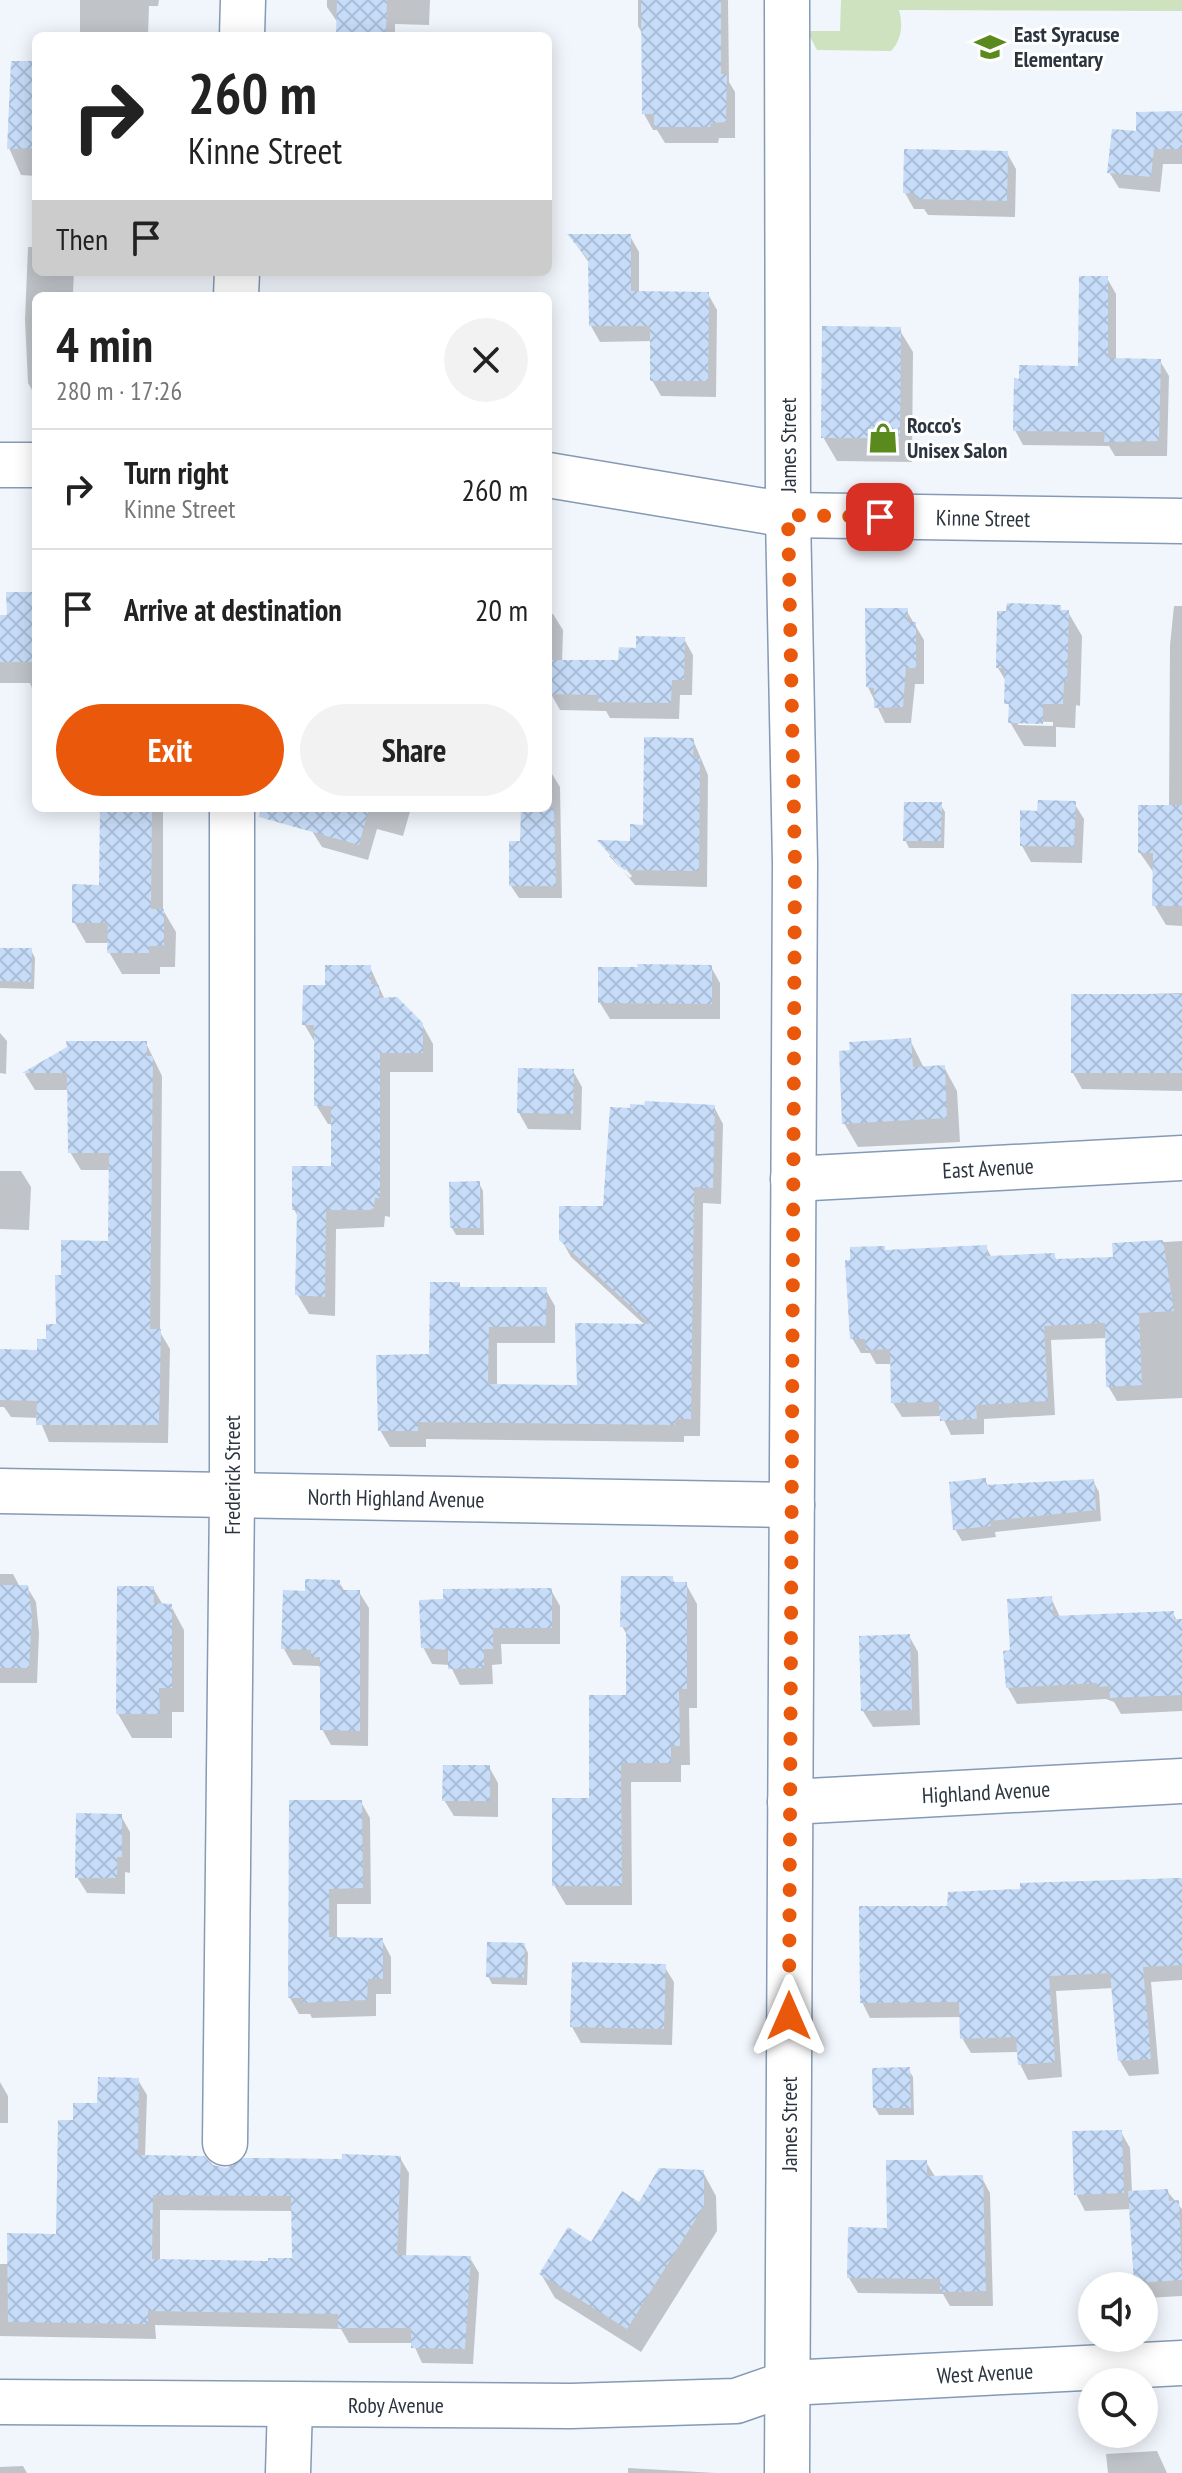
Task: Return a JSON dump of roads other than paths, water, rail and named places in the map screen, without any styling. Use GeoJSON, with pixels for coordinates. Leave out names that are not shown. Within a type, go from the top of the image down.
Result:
{"type":"FeatureCollection","features":[{"type":"Feature","properties":{"kind":"street"},"geometry":{"type":"LineString","coordinates":[[242,32],[243,0]]}},
{"type":"Feature","properties":{"kind":"street","name":"James Street"},"geometry":{"type":"LineString","coordinates":[[787,0],[788,515],[795,863],[787,2473]]}},
{"type":"Feature","properties":{"kind":"street"},"geometry":{"type":"LineString","coordinates":[[0,465],[32,465]]}},
{"type":"Feature","properties":{"kind":"street","name":"Kinne Street"},"geometry":{"type":"LineString","coordinates":[[552,476],[788,515],[1182,521]]}},
{"type":"Feature","properties":{"kind":"street","name":"Frederick Street"},"geometry":{"type":"LineString","coordinates":[[225,2143],[232,1496],[232,812]]}},
{"type":"Feature","properties":{"kind":"street","name":"East Avenue"},"geometry":{"type":"LineString","coordinates":[[793,1179],[1182,1158]]}},
{"type":"Feature","properties":{"kind":"street","name":"North Highland Avenue"},"geometry":{"type":"LineString","coordinates":[[0,1491],[792,1505]]}},
{"type":"Feature","properties":{"kind":"street","name":"Highland Avenue"},"geometry":{"type":"LineString","coordinates":[[790,1802],[1182,1781]]}},
{"type":"Feature","properties":{"kind":"street","name":"West Avenue"},"geometry":{"type":"LineString","coordinates":[[788,2383],[1182,2363]]}},
{"type":"Feature","properties":{"kind":"street","name":"Roby Avenue"},"geometry":{"type":"LineString","coordinates":[[0,2402],[571,2406],[736,2401],[788,2383]]}},
{"type":"Feature","properties":{"kind":"street"},"geometry":{"type":"LineString","coordinates":[[288,2473],[290,2405]]}},
{"type":"Feature","properties":{"kind":"place","name":"East Syracuse Elementary"},"geometry":{"type":"Point","coordinates":[990,47]}},
{"type":"Feature","properties":{"kind":"place","name":"Rocco's Unisex Salon"},"geometry":{"type":"Point","coordinates":[883,438]}}]}
